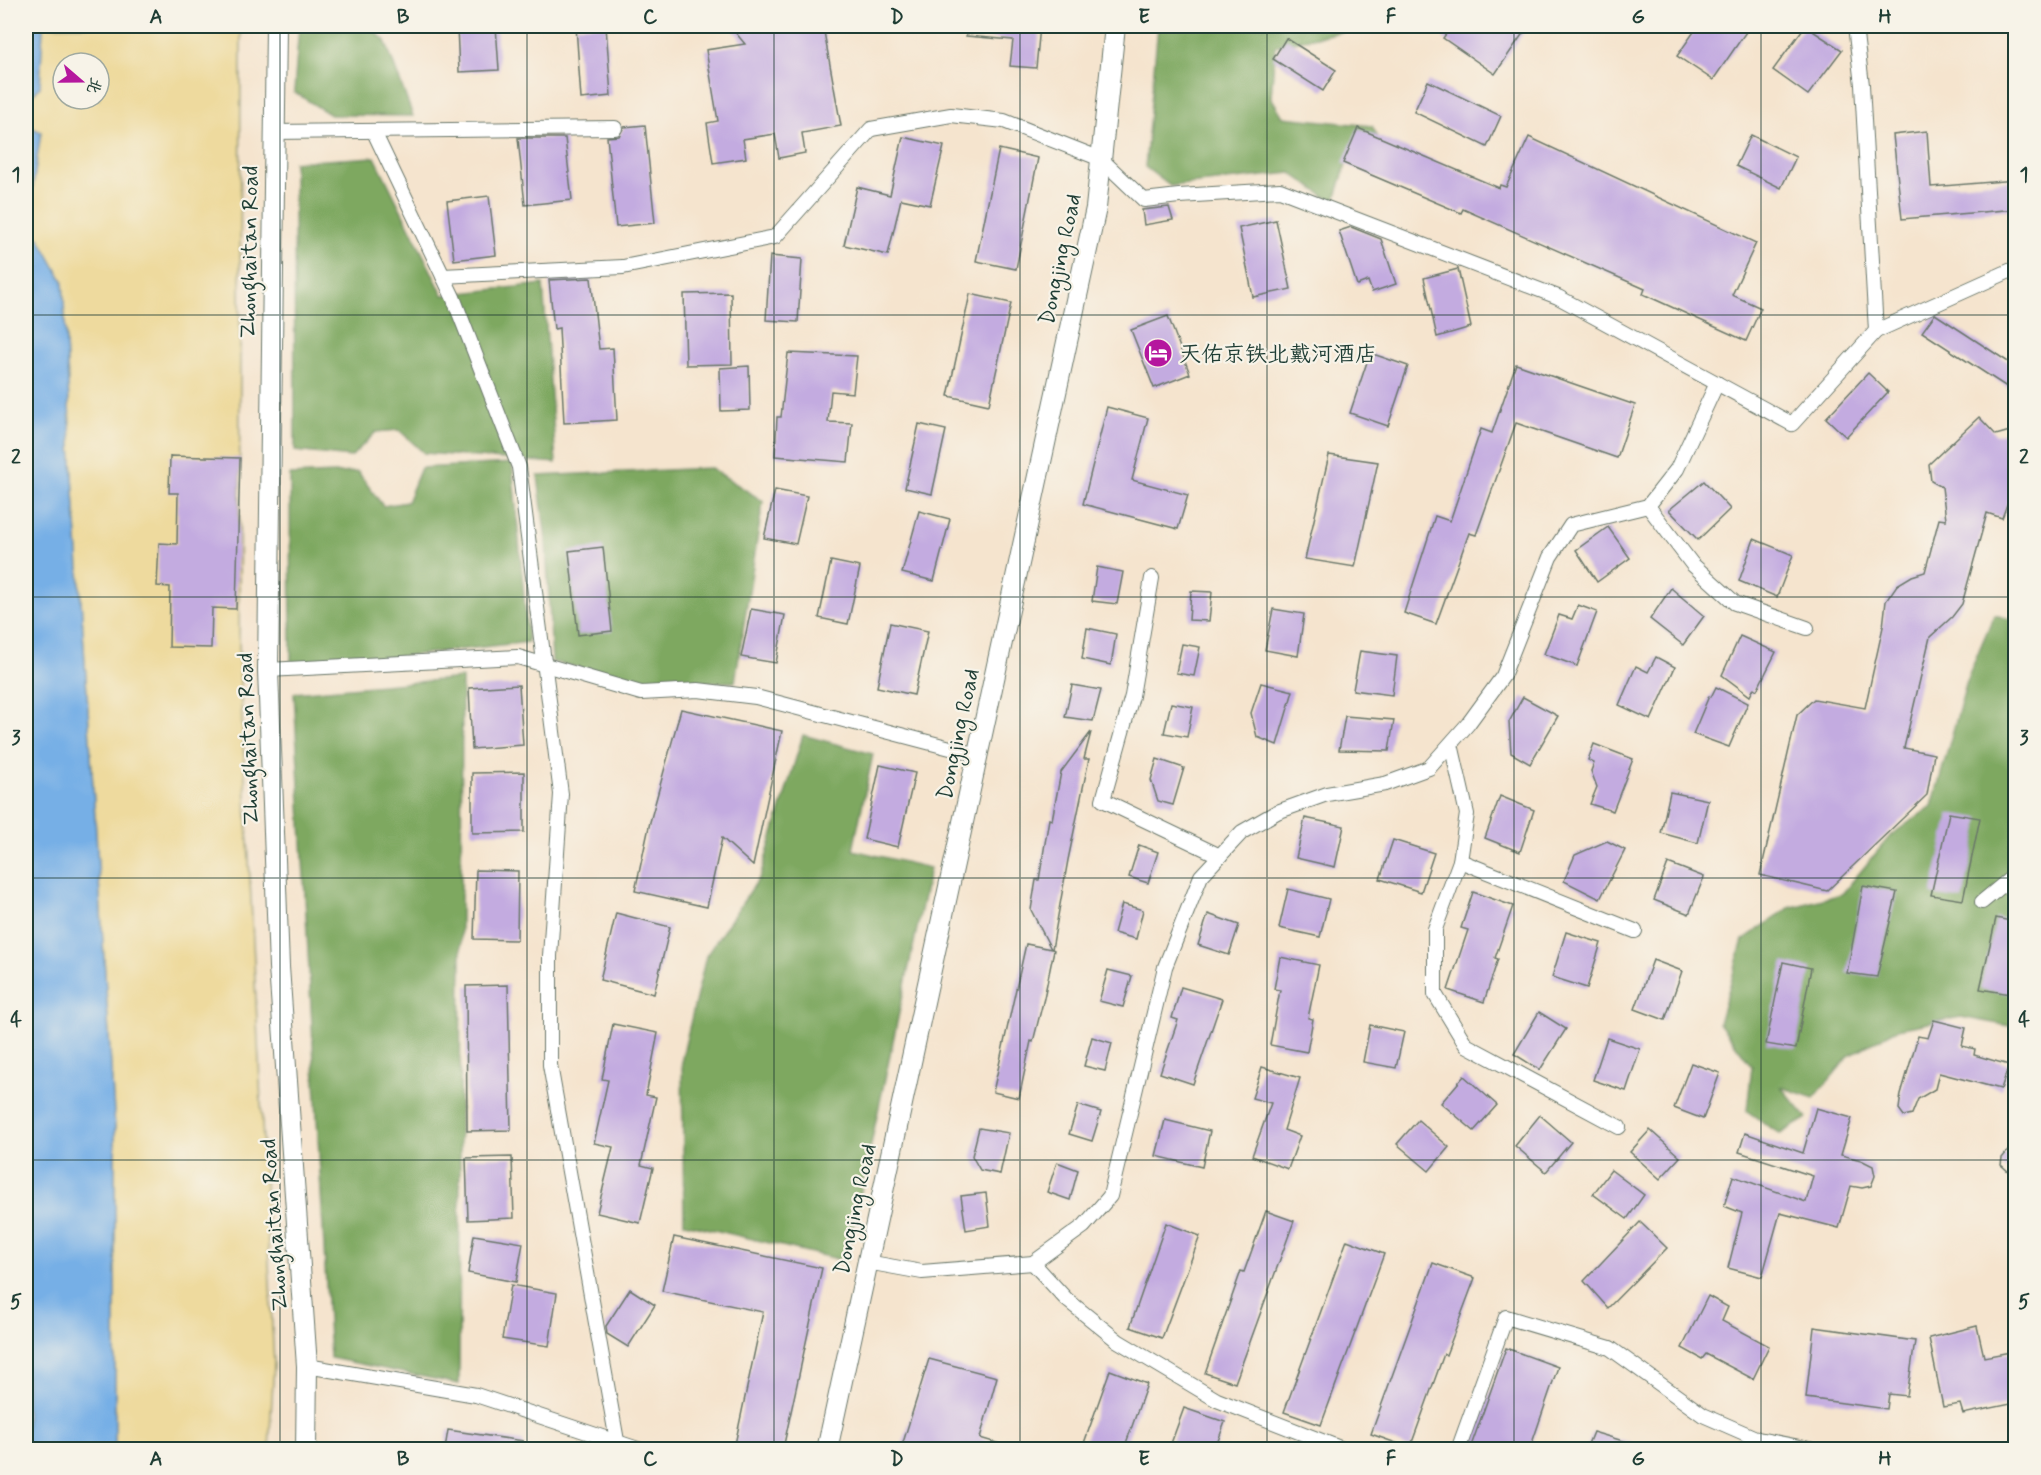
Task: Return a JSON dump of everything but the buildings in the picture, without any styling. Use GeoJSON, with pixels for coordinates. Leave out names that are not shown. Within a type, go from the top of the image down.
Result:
{"type":"FeatureCollection","features":[{"type":"Feature","properties":{"kind":"main road","name":"Zhonghaitan Road"},"geometry":{"type":"LineString","coordinates":[[276,26],[268,670],[279,967],[307,1366],[306,1449]]}},
{"type":"Feature","properties":{"kind":"main road","name":"Dongjing Road"},"geometry":{"type":"LineString","coordinates":[[827,1449],[1096,208],[1115,26]]}},
{"type":"Feature","properties":{"kind":"street"},"geometry":{"type":"LineString","coordinates":[[1855,26],[1862,85],[1876,331]]}},
{"type":"Feature","properties":{"kind":"street"},"geometry":{"type":"LineString","coordinates":[[443,276],[623,267],[775,237],[871,129],[951,115],[1004,121],[1101,159],[1144,200],[1280,190],[1558,297],[1792,424],[1876,331],[2016,268]]}},
{"type":"Feature","properties":{"kind":"street"},"geometry":{"type":"LineString","coordinates":[[273,132],[615,128]]}},
{"type":"Feature","properties":{"kind":"street"},"geometry":{"type":"LineString","coordinates":[[374,132],[443,276],[519,467],[561,794],[550,956],[549,1065],[617,1441]]}},
{"type":"Feature","properties":{"kind":"street"},"geometry":{"type":"LineString","coordinates":[[867,1262],[922,1272],[1033,1263],[1084,1226],[1110,1196],[1166,968],[1201,876],[1242,832],[1276,812],[1327,794],[1385,784],[1429,768],[1468,724],[1503,676],[1550,557],[1571,525],[1648,507],[1677,469],[1718,383]]}},
{"type":"Feature","properties":{"kind":"street"},"geometry":{"type":"LineString","coordinates":[[1648,507],[1692,564],[1735,603],[1807,628]]}},
{"type":"Feature","properties":{"kind":"street"},"geometry":{"type":"LineString","coordinates":[[1152,578],[1132,696],[1103,800],[1220,856]]}},
{"type":"Feature","properties":{"kind":"street"},"geometry":{"type":"LineString","coordinates":[[268,670],[518,657],[641,693],[698,690],[756,697],[977,754]]}},
{"type":"Feature","properties":{"kind":"street"},"geometry":{"type":"LineString","coordinates":[[1451,744],[1467,814],[1460,861],[1435,929],[1435,994],[1466,1045],[1619,1127]]}},
{"type":"Feature","properties":{"kind":"street"},"geometry":{"type":"LineString","coordinates":[[1460,861],[1635,931]]}},
{"type":"Feature","properties":{"kind":"street"},"geometry":{"type":"LineString","coordinates":[[1982,902],[2016,874]]}},
{"type":"Feature","properties":{"kind":"street"},"geometry":{"type":"LineString","coordinates":[[1033,1263],[1066,1299],[1118,1341],[1217,1400],[1345,1449]]}},
{"type":"Feature","properties":{"kind":"street"},"geometry":{"type":"LineString","coordinates":[[1458,1449],[1506,1317],[1610,1348],[1703,1415],[1758,1438],[1815,1449]]}},
{"type":"Feature","properties":{"kind":"street"},"geometry":{"type":"LineString","coordinates":[[307,1366],[476,1395],[641,1449]]}},
{"type":"Feature","properties":{"kind":"green space"},"geometry":{"type":"Polygon","coordinates":[[[299,26],[369,26],[385,41],[413,116],[331,115],[294,92],[299,26]]]}},
{"type":"Feature","properties":{"kind":"green space"},"geometry":{"type":"Polygon","coordinates":[[[1158,26],[1367,26],[1275,46],[1271,97],[1283,117],[1372,126],[1388,157],[1350,152],[1334,203],[1291,173],[1170,186],[1145,167],[1158,26]]]}},
{"type":"Feature","properties":{"kind":"green space"},"geometry":{"type":"Polygon","coordinates":[[[375,157],[443,295],[543,284],[556,463],[424,453],[399,430],[376,432],[351,457],[295,451],[294,162],[375,157]]]}},
{"type":"Feature","properties":{"kind":"green space"},"geometry":{"type":"Polygon","coordinates":[[[512,463],[528,642],[291,669],[290,475],[358,472],[383,506],[407,502],[421,468],[512,463]]]}},
{"type":"Feature","properties":{"kind":"green space"},"geometry":{"type":"Polygon","coordinates":[[[711,468],[763,501],[735,682],[648,682],[552,662],[546,540],[538,476],[711,468]]]}},
{"type":"Feature","properties":{"kind":"green space"},"geometry":{"type":"Polygon","coordinates":[[[1994,615],[2015,620],[2015,1027],[1961,1017],[1897,1029],[1850,1055],[1814,1098],[1781,1087],[1807,1118],[1780,1134],[1747,1111],[1752,1066],[1719,1023],[1743,940],[1789,908],[1842,894],[1891,835],[1932,806],[1969,674],[1994,615]]]}},
{"type":"Feature","properties":{"kind":"green space"},"geometry":{"type":"Polygon","coordinates":[[[462,678],[459,1384],[330,1358],[294,693],[462,678]]]}},
{"type":"Feature","properties":{"kind":"green space"},"geometry":{"type":"Polygon","coordinates":[[[803,735],[873,754],[853,850],[930,868],[846,1261],[684,1223],[682,1058],[706,956],[760,877],[803,735]]]}},
{"type":"Feature","properties":{"kind":"sand"},"geometry":{"type":"Polygon","coordinates":[[[43,26],[241,26],[239,659],[274,1364],[269,1449],[115,1449],[115,1129],[71,445],[63,281],[39,239],[26,237],[26,206],[31,199],[41,132],[26,125],[26,101],[40,87],[43,26]]]}},
{"type":"Feature","properties":{"kind":"water"},"geometry":{"type":"Polygon","coordinates":[[[26,26],[43,26],[40,87],[26,101],[26,26]]]}},
{"type":"Feature","properties":{"kind":"water"},"geometry":{"type":"Polygon","coordinates":[[[26,125],[41,132],[31,199],[26,206],[26,125]]]}},
{"type":"Feature","properties":{"kind":"water"},"geometry":{"type":"Polygon","coordinates":[[[26,237],[39,238],[63,281],[71,445],[115,1129],[115,1449],[26,1449],[26,237]]]}},
{"type":"Feature","properties":{"kind":"place","name":"天佑京铁北戴河酒店"},"geometry":{"type":"Point","coordinates":[1158,353]}}]}
